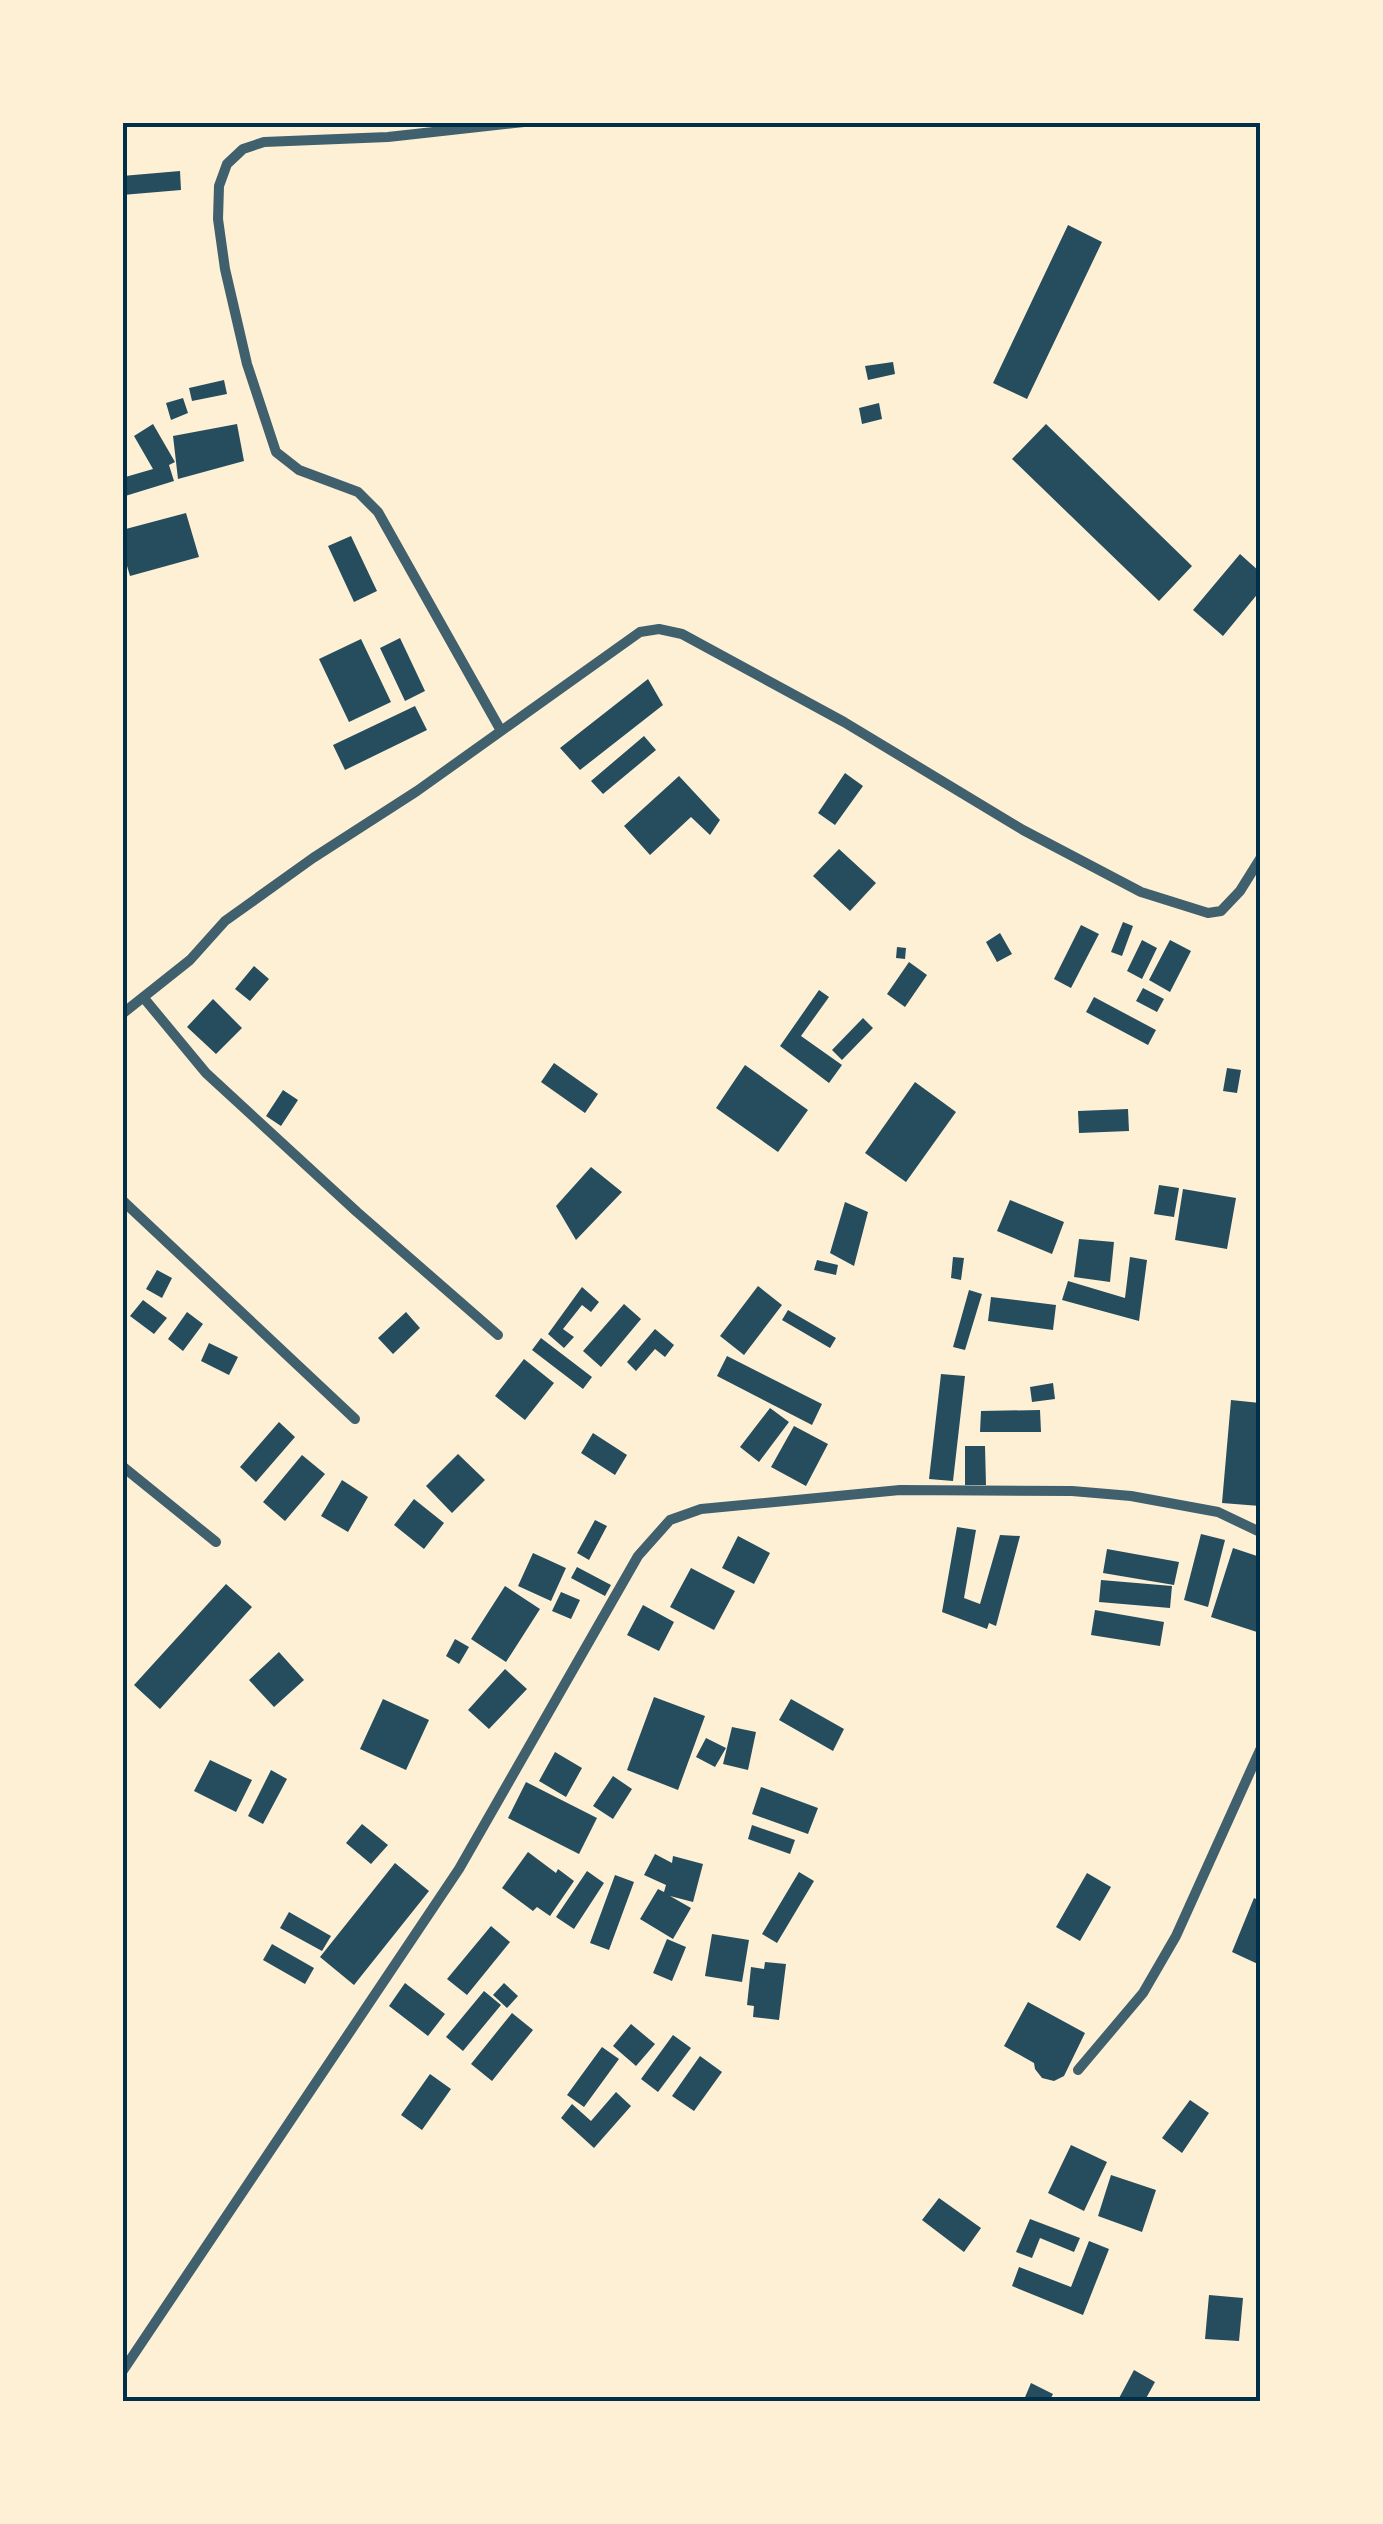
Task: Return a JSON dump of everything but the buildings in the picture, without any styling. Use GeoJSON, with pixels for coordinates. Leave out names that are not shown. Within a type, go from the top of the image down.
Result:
{"type":"FeatureCollection","features":[{"type":"Feature","properties":{"kind":"street"},"geometry":{"type":"LineString","coordinates":[[500,729],[378,512],[358,492],[299,470],[276,452],[247,364],[225,269],[218,219],[219,186],[228,164],[243,149],[264,142],[388,138],[524,122]]}},
{"type":"Feature","properties":{"kind":"street"},"geometry":{"type":"LineString","coordinates":[[122,1014],[190,960],[225,921],[313,858],[418,791],[622,642],[640,632],[659,629],[682,634],[844,722],[1023,830],[1142,892],[1208,914],[1221,912],[1260,859]]}},
{"type":"Feature","properties":{"kind":"street"},"geometry":{"type":"LineString","coordinates":[[142,997],[206,1072],[370,1224],[498,1335]]}},
{"type":"Feature","properties":{"kind":"street"},"geometry":{"type":"LineString","coordinates":[[122,1200],[355,1420]]}},
{"type":"Feature","properties":{"kind":"street"},"geometry":{"type":"LineString","coordinates":[[122,1466],[216,1542]]}},
{"type":"Feature","properties":{"kind":"street"},"geometry":{"type":"LineString","coordinates":[[122,2372],[459,1869],[638,1556],[670,1520],[700,1509],[900,1490],[1012,1490],[1131,1496],[1218,1512],[1260,1532]]}},
{"type":"Feature","properties":{"kind":"street"},"geometry":{"type":"LineString","coordinates":[[1078,2070],[1143,1993],[1176,1936],[1260,1750]]}}]}
